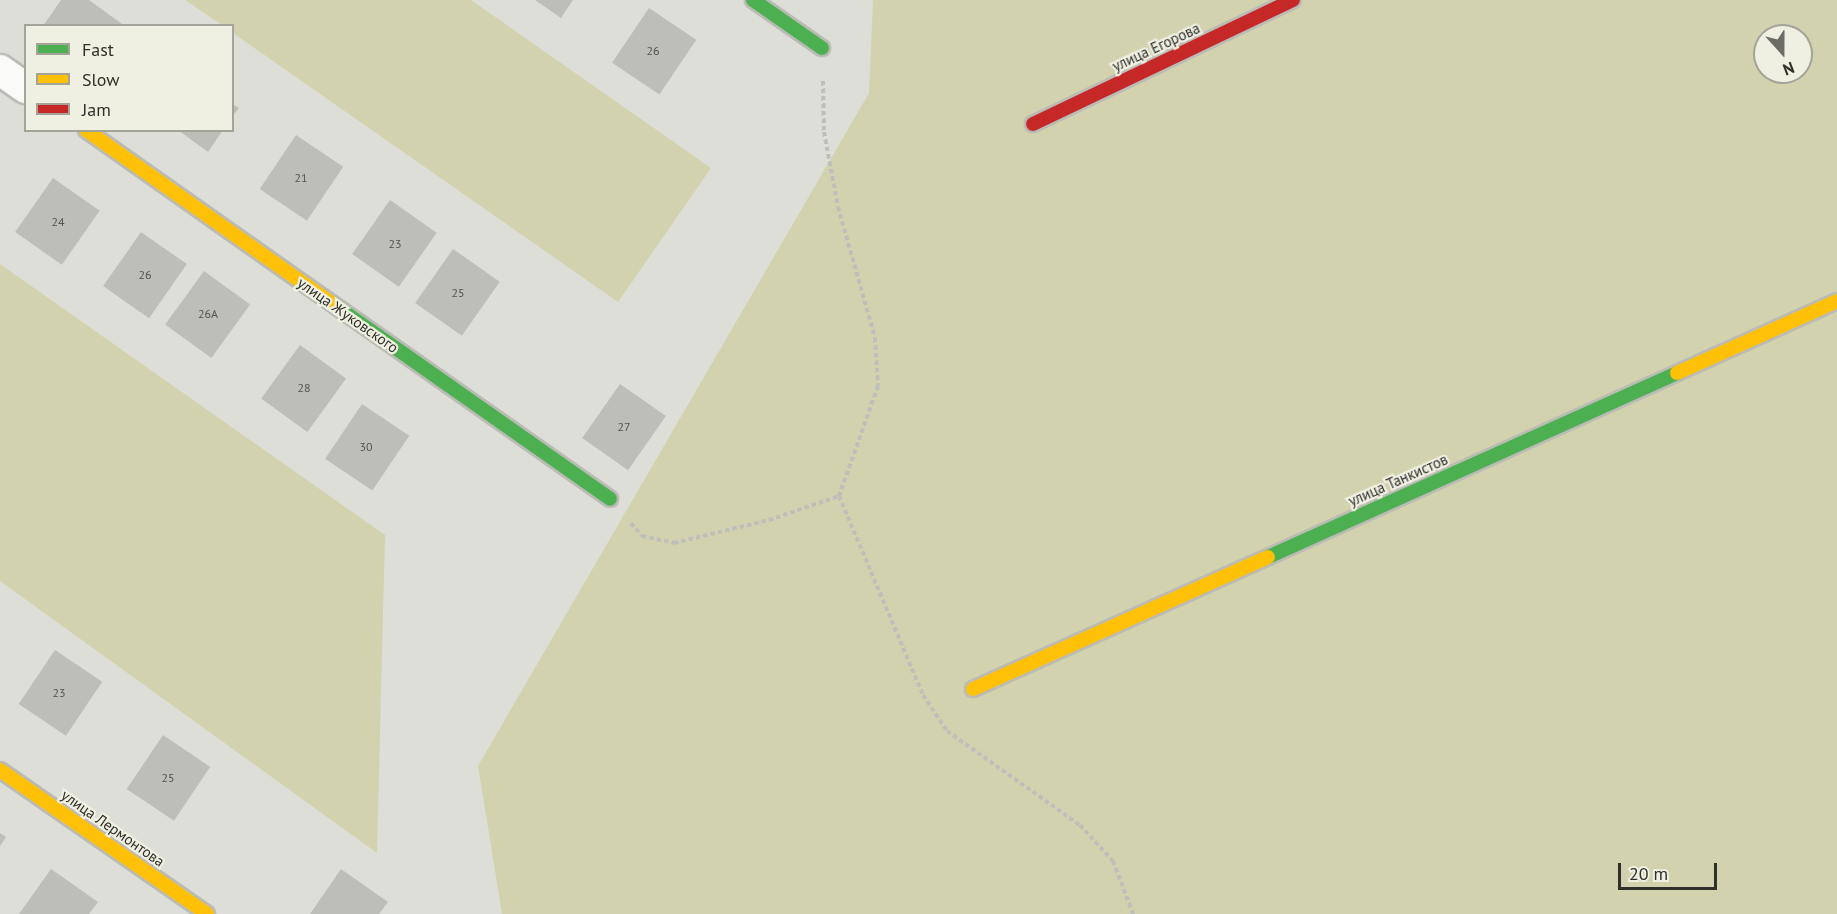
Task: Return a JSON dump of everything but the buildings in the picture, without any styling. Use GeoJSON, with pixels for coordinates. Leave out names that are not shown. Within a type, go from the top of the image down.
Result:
{"type":"FeatureCollection","features":[{"type":"Feature","properties":{"kind":"street"},"geometry":{"type":"LineString","coordinates":[[753,0],[822,48]]}},
{"type":"Feature","properties":{"kind":"street","name":"улица Егорова"},"geometry":{"type":"LineString","coordinates":[[1033,124],[1293,0]]}},
{"type":"Feature","properties":{"kind":"street"},"geometry":{"type":"LineString","coordinates":[[0,70],[24,87]]}},
{"type":"Feature","properties":{"kind":"street","name":"улица Жуковского"},"geometry":{"type":"LineString","coordinates":[[89,132],[610,499]]}},
{"type":"Feature","properties":{"kind":"street","name":"улица Танкистов"},"geometry":{"type":"LineString","coordinates":[[973,689],[1837,301]]}},
{"type":"Feature","properties":{"kind":"street","name":"улица Лермонтова"},"geometry":{"type":"LineString","coordinates":[[0,770],[207,914]]}},
{"type":"Feature","properties":{"kind":"path"},"geometry":{"type":"LineString","coordinates":[[822,48],[824,132],[838,207],[875,338],[878,386],[839,496],[923,695],[947,731],[1080,825],[1113,861],[1133,914]]}},
{"type":"Feature","properties":{"kind":"path"},"geometry":{"type":"LineString","coordinates":[[610,499],[642,536],[675,543],[769,520],[839,496]]}},
{"type":"Feature","properties":{"kind":"green space"},"geometry":{"type":"Polygon","coordinates":[[[185,0],[471,0],[711,168],[618,302],[234,34],[234,24],[221,24],[185,0]]]}},
{"type":"Feature","properties":{"kind":"green space"},"geometry":{"type":"Polygon","coordinates":[[[873,0],[1837,0],[1837,914],[502,914],[478,766],[869,93],[873,0]]]}},
{"type":"Feature","properties":{"kind":"green space"},"geometry":{"type":"Polygon","coordinates":[[[0,264],[385,535],[377,853],[0,581],[0,264]]]}},
{"type":"Feature","properties":{"kind":"traffic: fast"},"geometry":{"type":"LineString","coordinates":[[753,0],[822,48]]}},
{"type":"Feature","properties":{"kind":"traffic: fast"},"geometry":{"type":"LineString","coordinates":[[340,309],[610,499]]}},
{"type":"Feature","properties":{"kind":"traffic: fast"},"geometry":{"type":"LineString","coordinates":[[1268,557],[1677,373]]}},
{"type":"Feature","properties":{"kind":"traffic: slow"},"geometry":{"type":"LineString","coordinates":[[89,132],[340,309]]}},
{"type":"Feature","properties":{"kind":"traffic: slow"},"geometry":{"type":"LineString","coordinates":[[1677,373],[1837,301]]}},
{"type":"Feature","properties":{"kind":"traffic: slow"},"geometry":{"type":"LineString","coordinates":[[973,689],[1268,557]]}},
{"type":"Feature","properties":{"kind":"traffic: slow"},"geometry":{"type":"LineString","coordinates":[[0,770],[207,914]]}},
{"type":"Feature","properties":{"kind":"traffic: jam"},"geometry":{"type":"LineString","coordinates":[[1033,124],[1293,0]]}}]}
